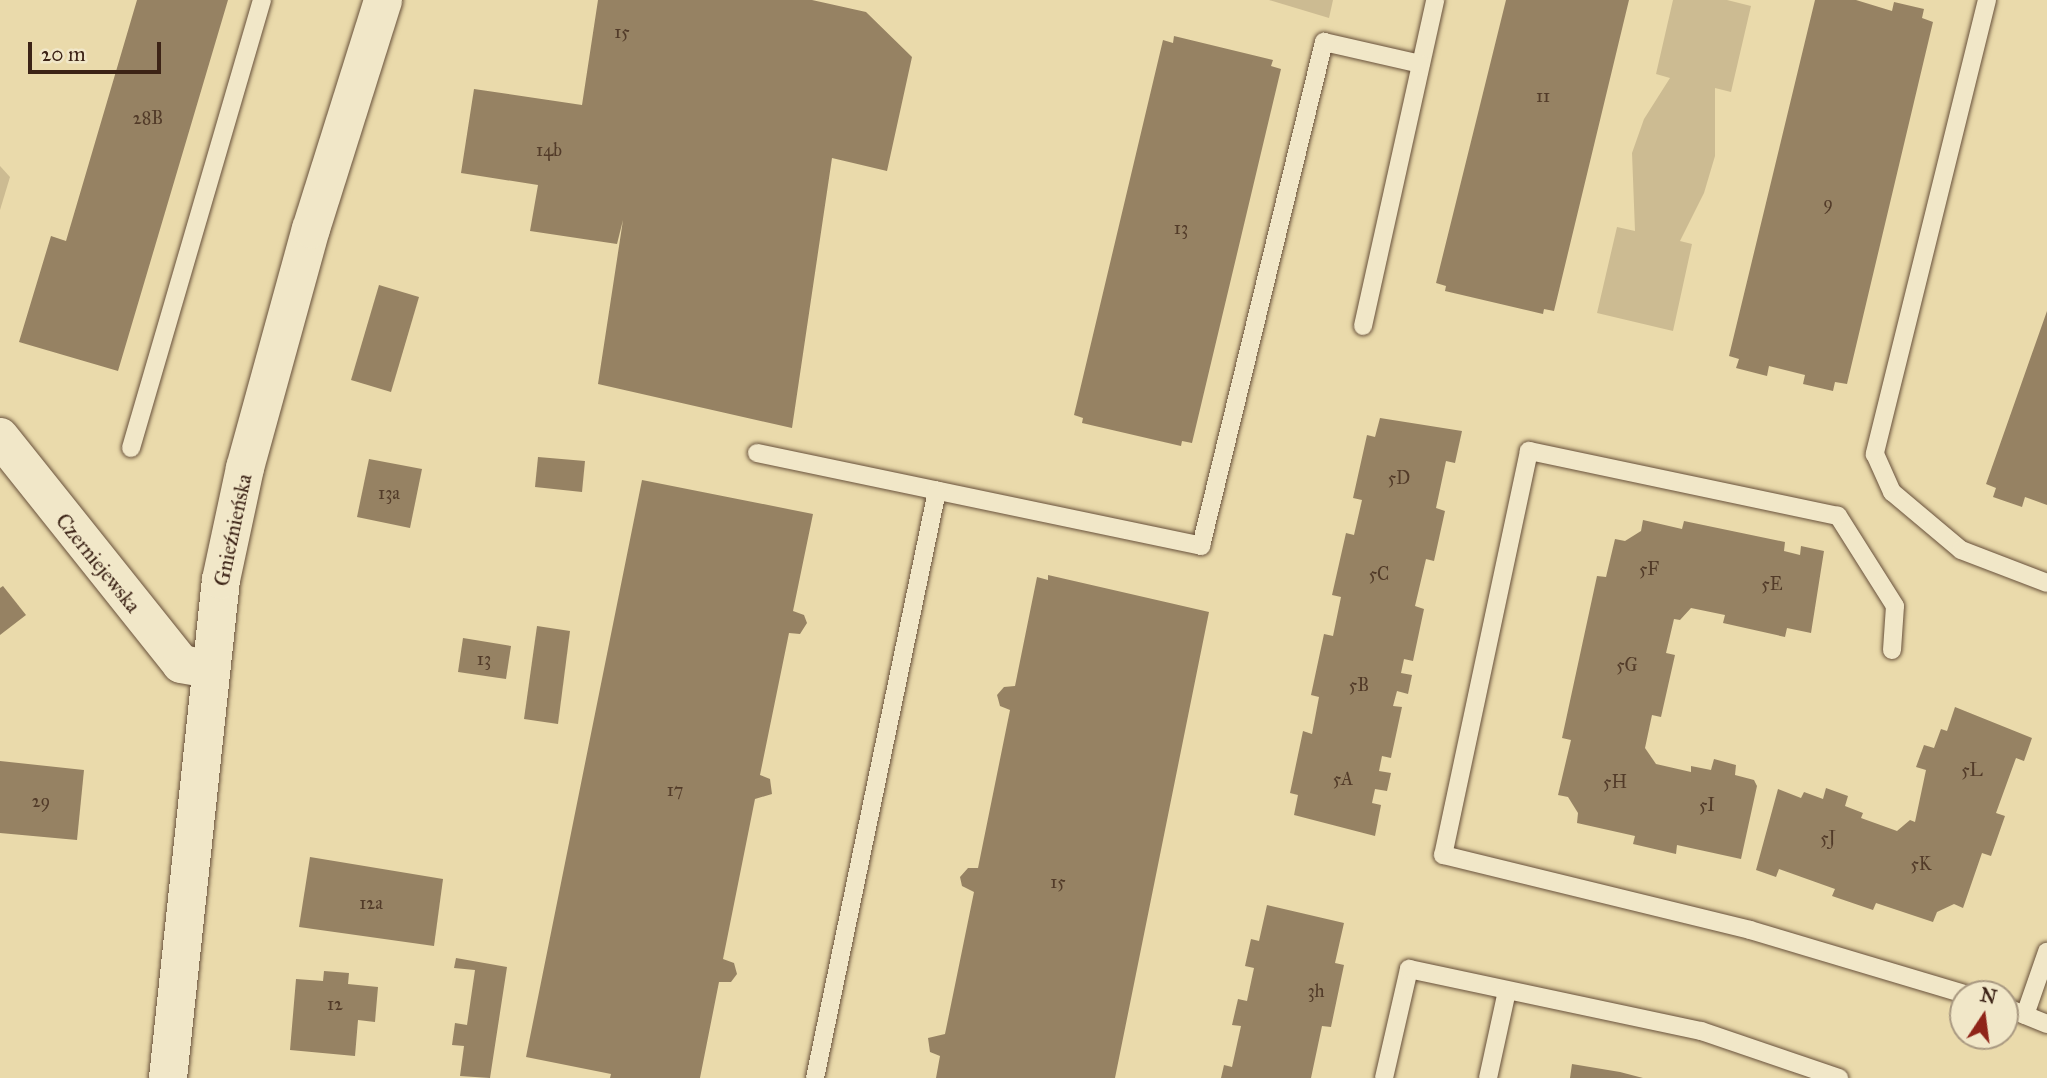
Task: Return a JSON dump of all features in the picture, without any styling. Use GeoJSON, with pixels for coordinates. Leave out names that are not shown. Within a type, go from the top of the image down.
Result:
{"type":"FeatureCollection","features":[{"type":"Feature","properties":{"kind":"street","name":"Gnieźnieńska"},"geometry":{"type":"LineString","coordinates":[[168,1078],[209,669],[221,580],[245,468],[311,229],[383,0]]}},
{"type":"Feature","properties":{"kind":"street","name":"Czerniejewska"},"geometry":{"type":"LineString","coordinates":[[0,438],[181,664],[209,669]]}},
{"type":"Feature","properties":{"kind":"lane"},"geometry":{"type":"LineString","coordinates":[[131,448],[262,0]]}},
{"type":"Feature","properties":{"kind":"lane"},"geometry":{"type":"LineString","coordinates":[[1363,326],[1435,0]]}},
{"type":"Feature","properties":{"kind":"lane"},"geometry":{"type":"LineString","coordinates":[[1987,0],[1875,454],[1892,492],[1961,550],[2047,583]]}},
{"type":"Feature","properties":{"kind":"lane"},"geometry":{"type":"LineString","coordinates":[[757,453],[1201,546],[1324,42],[1421,64]]}},
{"type":"Feature","properties":{"kind":"lane"},"geometry":{"type":"LineString","coordinates":[[1892,650],[1895,606],[1838,516],[1529,451],[1443,855],[1750,930],[1949,989]]}},
{"type":"Feature","properties":{"kind":"lane"},"geometry":{"type":"LineString","coordinates":[[815,1078],[937,491]]}},
{"type":"Feature","properties":{"kind":"lane"},"geometry":{"type":"LineString","coordinates":[[2025,1015],[2047,952]]}},
{"type":"Feature","properties":{"kind":"lane"},"geometry":{"type":"LineString","coordinates":[[1384,1078],[1409,970],[1701,1031],[1839,1078]]}},
{"type":"Feature","properties":{"kind":"lane"},"geometry":{"type":"LineString","coordinates":[[1488,1078],[1507,991]]}},
{"type":"Feature","properties":{"kind":"lane"},"geometry":{"type":"LineString","coordinates":[[2019,1013],[2047,1024]]}},
{"type":"Feature","properties":{"kind":"shaded area"},"geometry":{"type":"Polygon","coordinates":[[[1269,0],[1333,0],[1329,18],[1269,0]]]}},
{"type":"Feature","properties":{"kind":"shaded area"},"geometry":{"type":"Polygon","coordinates":[[[1673,0],[1727,0],[1751,6],[1731,92],[1715,88],[1715,156],[1704,193],[1680,241],[1692,244],[1673,331],[1597,313],[1617,227],[1635,231],[1632,153],[1644,119],[1670,78],[1656,74],[1673,0]]]}},
{"type":"Feature","properties":{"kind":"shaded area"},"geometry":{"type":"Polygon","coordinates":[[[0,166],[10,177],[0,210],[0,166]]]}},
{"type":"Feature","properties":{"kind":"building"},"geometry":{"type":"Polygon","coordinates":[[[137,0],[228,0],[118,371],[19,342],[51,236],[66,241],[137,0]]]}},
{"type":"Feature","properties":{"kind":"building"},"geometry":{"type":"Polygon","coordinates":[[[598,0],[812,0],[866,12],[912,57],[887,171],[832,158],[792,428],[598,384],[623,220],[617,244],[530,231],[538,185],[461,173],[474,89],[582,105],[598,0]]]}},
{"type":"Feature","properties":{"kind":"building"},"geometry":{"type":"Polygon","coordinates":[[[1506,0],[1629,0],[1554,311],[1544,309],[1543,314],[1445,291],[1446,286],[1436,283],[1506,0]]]}},
{"type":"Feature","properties":{"kind":"building"},"geometry":{"type":"Polygon","coordinates":[[[1815,0],[1856,0],[1892,11],[1894,2],[1924,9],[1922,18],[1933,22],[1847,384],[1835,382],[1833,391],[1803,384],[1805,375],[1769,366],[1767,376],[1736,368],[1739,359],[1729,356],[1815,0]]]}},
{"type":"Feature","properties":{"kind":"building"},"geometry":{"type":"Polygon","coordinates":[[[1174,36],[1273,60],[1271,66],[1281,69],[1192,443],[1182,441],[1181,446],[1082,423],[1083,418],[1074,415],[1163,40],[1173,43],[1174,36]]]}},
{"type":"Feature","properties":{"kind":"building"},"geometry":{"type":"Polygon","coordinates":[[[379,285],[419,297],[391,392],[351,380],[379,285]]]}},
{"type":"Feature","properties":{"kind":"building"},"geometry":{"type":"Polygon","coordinates":[[[2047,311],[2047,505],[2025,497],[2022,507],[1993,497],[1996,488],[1986,484],[2047,311]]]}},
{"type":"Feature","properties":{"kind":"building"},"geometry":{"type":"Polygon","coordinates":[[[1380,418],[1462,431],[1455,463],[1446,461],[1436,508],[1445,511],[1434,561],[1426,559],[1415,606],[1424,609],[1413,661],[1404,659],[1401,673],[1412,675],[1408,694],[1397,691],[1393,706],[1402,707],[1391,758],[1382,756],[1379,771],[1391,773],[1387,791],[1375,789],[1372,803],[1381,805],[1375,836],[1294,815],[1298,795],[1290,793],[1303,731],[1312,734],[1319,697],[1311,695],[1324,634],[1333,636],[1341,597],[1332,595],[1346,533],[1354,535],[1362,500],[1353,498],[1367,435],[1375,437],[1380,418]]]}},
{"type":"Feature","properties":{"kind":"building"},"geometry":{"type":"Polygon","coordinates":[[[538,457],[585,461],[582,492],[535,487],[538,457]]]}},
{"type":"Feature","properties":{"kind":"building"},"geometry":{"type":"Polygon","coordinates":[[[369,459],[422,469],[410,528],[357,517],[369,459]]]}},
{"type":"Feature","properties":{"kind":"building"},"geometry":{"type":"Polygon","coordinates":[[[642,480],[813,514],[793,611],[804,615],[807,623],[800,634],[789,633],[760,775],[770,779],[772,794],[755,799],[723,959],[734,963],[737,974],[731,982],[719,982],[700,1078],[610,1078],[611,1074],[526,1057],[642,480]]]}},
{"type":"Feature","properties":{"kind":"building"},"geometry":{"type":"Polygon","coordinates":[[[1643,520],[1682,529],[1684,521],[1785,542],[1784,551],[1800,555],[1801,546],[1824,551],[1811,633],[1787,628],[1785,637],[1723,623],[1725,615],[1691,608],[1680,620],[1674,619],[1666,653],[1675,655],[1661,717],[1652,715],[1645,748],[1656,764],[1691,772],[1691,766],[1711,770],[1714,759],[1736,765],[1735,775],[1754,780],[1757,786],[1741,859],[1677,845],[1676,854],[1633,844],[1635,836],[1577,823],[1578,813],[1568,797],[1558,795],[1571,740],[1562,738],[1597,576],[1606,577],[1615,539],[1625,541],[1641,531],[1643,520]]]}},
{"type":"Feature","properties":{"kind":"building"},"geometry":{"type":"Polygon","coordinates":[[[1048,575],[1209,612],[1115,1078],[936,1078],[940,1056],[930,1052],[928,1038],[945,1034],[974,892],[962,886],[960,877],[968,868],[978,868],[1010,710],[1000,706],[997,695],[1004,687],[1015,686],[1037,577],[1048,580],[1048,575]]]}},
{"type":"Feature","properties":{"kind":"building"},"geometry":{"type":"Polygon","coordinates":[[[3,586],[26,615],[0,635],[0,588],[3,586]]]}},
{"type":"Feature","properties":{"kind":"building"},"geometry":{"type":"Polygon","coordinates":[[[537,626],[570,631],[558,724],[524,719],[537,626]]]}},
{"type":"Feature","properties":{"kind":"building"},"geometry":{"type":"Polygon","coordinates":[[[463,638],[511,646],[506,679],[458,672],[463,638]]]}},
{"type":"Feature","properties":{"kind":"building"},"geometry":{"type":"Polygon","coordinates":[[[1955,707],[2032,738],[2024,761],[2016,758],[1996,813],[2005,816],[1991,856],[1982,853],[1963,908],[1954,904],[1937,912],[1933,922],[1876,903],[1873,910],[1832,896],[1835,889],[1779,869],[1776,877],[1756,870],[1778,789],[1801,798],[1804,792],[1823,799],[1826,788],[1848,796],[1845,806],[1863,813],[1861,818],[1897,831],[1910,820],[1915,822],[1926,770],[1916,767],[1924,745],[1934,748],[1941,729],[1947,731],[1955,707]]]}},
{"type":"Feature","properties":{"kind":"building"},"geometry":{"type":"Polygon","coordinates":[[[0,761],[84,770],[77,840],[0,833],[0,761]]]}},
{"type":"Feature","properties":{"kind":"building"},"geometry":{"type":"Polygon","coordinates":[[[310,857],[443,879],[434,946],[299,927],[310,857]]]}},
{"type":"Feature","properties":{"kind":"building"},"geometry":{"type":"Polygon","coordinates":[[[1267,905],[1344,923],[1335,963],[1344,965],[1331,1027],[1322,1026],[1311,1078],[1221,1078],[1224,1065],[1232,1067],[1241,1026],[1232,1025],[1238,999],[1247,1001],[1254,968],[1245,966],[1251,939],[1259,941],[1267,905]]]}},
{"type":"Feature","properties":{"kind":"building"},"geometry":{"type":"Polygon","coordinates":[[[456,958],[507,967],[490,1078],[460,1076],[464,1046],[452,1045],[455,1023],[467,1025],[475,970],[454,968],[456,958]]]}},
{"type":"Feature","properties":{"kind":"building"},"geometry":{"type":"Polygon","coordinates":[[[324,971],[349,973],[348,984],[378,987],[375,1022],[358,1020],[355,1056],[290,1050],[296,979],[323,981],[324,971]]]}},
{"type":"Feature","properties":{"kind":"building"},"geometry":{"type":"Polygon","coordinates":[[[1572,1064],[1620,1072],[1643,1078],[1570,1078],[1572,1064]]]}}]}
